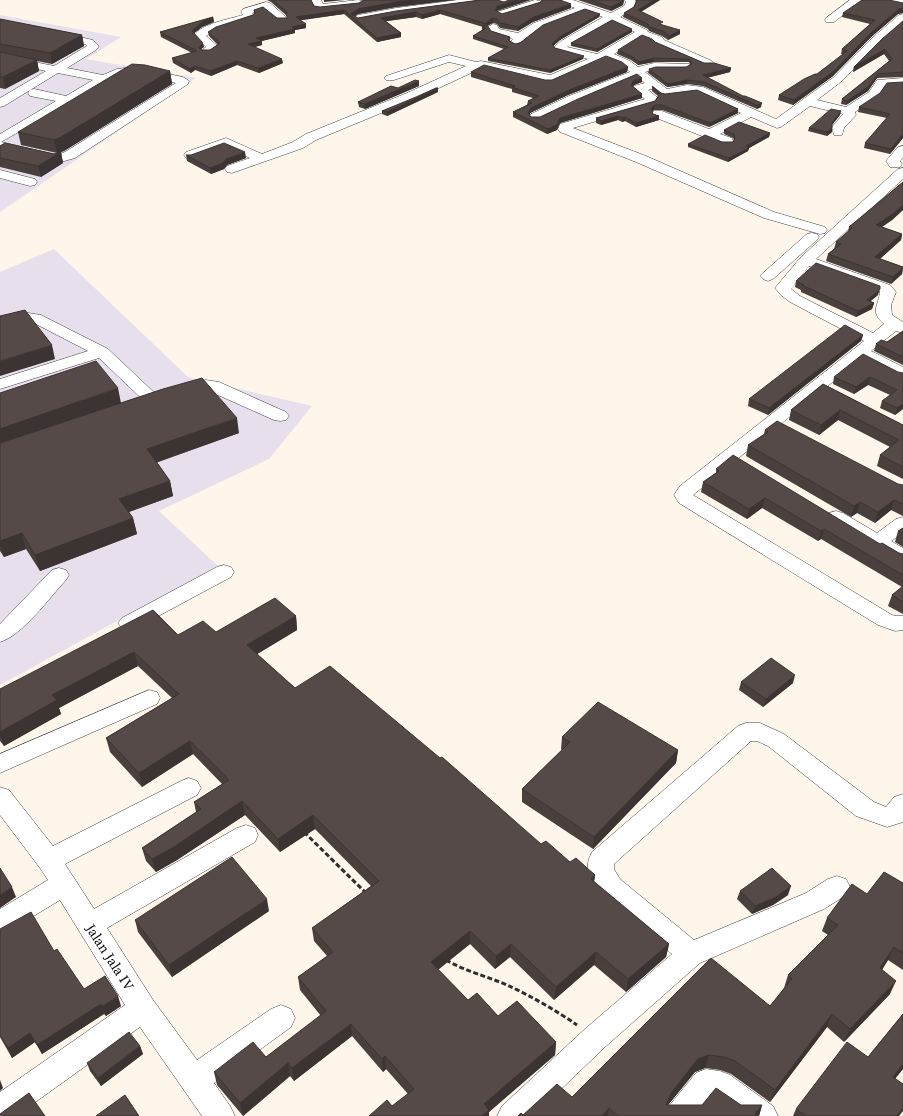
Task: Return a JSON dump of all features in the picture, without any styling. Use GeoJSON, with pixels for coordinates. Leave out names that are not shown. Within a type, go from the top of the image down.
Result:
{"type":"FeatureCollection","features":[{"type":"Feature","properties":{"kind":"street"},"geometry":{"type":"LineString","coordinates":[[207,51],[212,47],[199,35],[212,28],[249,16],[246,12],[264,2],[281,0]]}},
{"type":"Feature","properties":{"kind":"street"},"geometry":{"type":"LineString","coordinates":[[358,18],[382,15],[396,11],[479,0]]}},
{"type":"Feature","properties":{"kind":"street"},"geometry":{"type":"LineString","coordinates":[[563,0],[612,17],[642,30],[642,34]]}},
{"type":"Feature","properties":{"kind":"street"},"geometry":{"type":"LineString","coordinates":[[628,0],[631,2],[628,8],[565,43],[559,48],[602,56],[626,63],[667,93],[687,89],[699,90],[777,124],[809,102],[854,65],[876,40],[903,17]]}},
{"type":"Feature","properties":{"kind":"street"},"geometry":{"type":"LineString","coordinates":[[830,20],[857,0]]}},
{"type":"Feature","properties":{"kind":"street"},"geometry":{"type":"LineString","coordinates":[[896,0],[903,2]]}},
{"type":"Feature","properties":{"kind":"street"},"geometry":{"type":"LineString","coordinates":[[264,2],[282,19]]}},
{"type":"Feature","properties":{"kind":"street"},"geometry":{"type":"LineString","coordinates":[[320,8],[359,3]]}},
{"type":"Feature","properties":{"kind":"street"},"geometry":{"type":"LineString","coordinates":[[501,9],[519,9],[536,3]]}},
{"type":"Feature","properties":{"kind":"street"},"geometry":{"type":"LineString","coordinates":[[492,28],[495,31],[518,40],[537,24],[564,17],[584,8]]}},
{"type":"Feature","properties":{"kind":"street"},"geometry":{"type":"LineString","coordinates":[[3,99],[92,48],[94,44],[44,33]]}},
{"type":"Feature","properties":{"kind":"street"},"geometry":{"type":"LineString","coordinates":[[232,169],[298,145],[311,137],[411,96],[481,64],[550,80],[602,56],[642,34],[658,39],[659,42],[708,63]]}},
{"type":"Feature","properties":{"kind":"street"},"geometry":{"type":"LineString","coordinates":[[648,47],[659,42]]}},
{"type":"Feature","properties":{"kind":"street"},"geometry":{"type":"LineString","coordinates":[[0,58],[104,79]]}},
{"type":"Feature","properties":{"kind":"street"},"geometry":{"type":"LineString","coordinates":[[411,96],[389,83],[449,58],[477,66]]}},
{"type":"Feature","properties":{"kind":"street"},"geometry":{"type":"LineString","coordinates":[[626,63],[637,58]]}},
{"type":"Feature","properties":{"kind":"street"},"geometry":{"type":"LineString","coordinates":[[535,117],[573,99],[654,66],[685,66]]}},
{"type":"Feature","properties":{"kind":"street"},"geometry":{"type":"LineString","coordinates":[[132,70],[183,81],[182,84],[70,156],[57,158],[0,140],[67,100],[104,79],[118,73],[132,70]]}},
{"type":"Feature","properties":{"kind":"street"},"geometry":{"type":"LineString","coordinates":[[809,102],[848,111],[874,94],[881,82],[903,82]]}},
{"type":"Feature","properties":{"kind":"street"},"geometry":{"type":"LineString","coordinates":[[654,84],[638,89],[652,98],[650,101],[567,126],[564,127],[564,129],[689,179],[769,215],[820,230]]}},
{"type":"Feature","properties":{"kind":"street"},"geometry":{"type":"LineString","coordinates":[[34,93],[67,100]]}},
{"type":"Feature","properties":{"kind":"street"},"geometry":{"type":"LineString","coordinates":[[838,132],[838,127],[850,115],[848,111]]}},
{"type":"Feature","properties":{"kind":"street"},"geometry":{"type":"LineString","coordinates":[[710,134],[750,113]]}},
{"type":"Feature","properties":{"kind":"street"},"geometry":{"type":"LineString","coordinates":[[658,114],[727,141]]}},
{"type":"Feature","properties":{"kind":"street"},"geometry":{"type":"LineString","coordinates":[[191,155],[226,142],[262,159]]}},
{"type":"Feature","properties":{"kind":"street"},"geometry":{"type":"LineString","coordinates":[[900,168],[894,162],[903,150]]}},
{"type":"Feature","properties":{"kind":"street"},"geometry":{"type":"LineString","coordinates":[[768,276],[820,230],[900,168]]}},
{"type":"Feature","properties":{"kind":"street"},"geometry":{"type":"LineString","coordinates":[[874,340],[795,299],[783,288],[806,260],[900,168]]}},
{"type":"Feature","properties":{"kind":"street"},"geometry":{"type":"LineString","coordinates":[[0,174],[30,182]]}},
{"type":"Feature","properties":{"kind":"street"},"geometry":{"type":"LineString","coordinates":[[806,260],[885,288],[888,292],[882,306],[883,314],[899,326],[874,340],[860,352],[825,389],[738,460],[687,490],[683,495],[686,499],[885,620],[895,624],[903,623]]}},
{"type":"Feature","properties":{"kind":"street"},"geometry":{"type":"LineString","coordinates":[[0,324],[22,317],[35,318],[102,352],[153,400]]}},
{"type":"Feature","properties":{"kind":"street"},"geometry":{"type":"LineString","coordinates":[[0,384],[102,352]]}},
{"type":"Feature","properties":{"kind":"street"},"geometry":{"type":"LineString","coordinates":[[860,352],[903,374]]}},
{"type":"Feature","properties":{"kind":"street"},"geometry":{"type":"LineString","coordinates":[[124,410],[206,385],[213,386],[280,416]]}},
{"type":"Feature","properties":{"kind":"street"},"geometry":{"type":"LineString","coordinates":[[817,507],[903,557]]}},
{"type":"Feature","properties":{"kind":"street"},"geometry":{"type":"LineString","coordinates":[[877,542],[903,523]]}},
{"type":"Feature","properties":{"kind":"street"},"geometry":{"type":"LineString","coordinates":[[112,632],[224,572]]}},
{"type":"Feature","properties":{"kind":"street"},"geometry":{"type":"LineString","coordinates":[[0,634],[11,627],[60,575]]}},
{"type":"Feature","properties":{"kind":"street"},"geometry":{"type":"LineString","coordinates":[[0,764],[149,698]]}},
{"type":"Feature","properties":{"kind":"street"},"geometry":{"type":"LineString","coordinates":[[691,954],[611,887],[601,871],[601,860],[746,732],[760,732],[776,740],[865,809],[887,817],[894,815],[903,804]]}},
{"type":"Feature","properties":{"kind":"street"},"geometry":{"type":"LineString","coordinates":[[49,860],[189,788]]}},
{"type":"Feature","properties":{"kind":"street","name":"Jalan Jala IV"},"geometry":{"type":"LineString","coordinates":[[0,797],[49,860],[143,1009],[220,1116]]}},
{"type":"Feature","properties":{"kind":"street"},"geometry":{"type":"LineString","coordinates":[[89,925],[246,835]]}},
{"type":"Feature","properties":{"kind":"street"},"geometry":{"type":"LineString","coordinates":[[0,923],[64,884]]}},
{"type":"Feature","properties":{"kind":"street"},"geometry":{"type":"LineString","coordinates":[[512,1116],[595,1038],[691,954],[815,901],[838,887]]}},
{"type":"Feature","properties":{"kind":"street"},"geometry":{"type":"LineString","coordinates":[[0,1110],[143,1009]]}},
{"type":"Feature","properties":{"kind":"street"},"geometry":{"type":"LineString","coordinates":[[194,1080],[281,1018]]}},
{"type":"Feature","properties":{"kind":"street"},"geometry":{"type":"LineString","coordinates":[[679,1116],[706,1083],[720,1085],[763,1116]]}},
{"type":"Feature","properties":{"kind":"path"},"geometry":{"type":"LineString","coordinates":[[302,830],[370,897]]}},
{"type":"Feature","properties":{"kind":"path"},"geometry":{"type":"LineString","coordinates":[[441,958],[460,968],[506,984],[566,1017],[595,1038]]}},
{"type":"Feature","properties":{"kind":"shaded area"},"geometry":{"type":"Polygon","coordinates":[[[0,15],[121,37],[86,59],[196,78],[0,212],[0,15]]]}},
{"type":"Feature","properties":{"kind":"shaded area"},"geometry":{"type":"Polygon","coordinates":[[[54,249],[188,377],[312,406],[269,459],[159,511],[218,566],[0,685],[0,272],[54,249]]]}},
{"type":"Feature","properties":{"kind":"building"},"geometry":{"type":"Polygon","coordinates":[[[273,0],[311,0],[314,6],[320,7],[359,3],[364,0],[417,0],[358,9],[351,14],[358,18],[396,11],[480,0],[497,0],[504,2],[509,0],[518,0],[497,6],[495,10],[502,14],[541,2],[542,0],[560,0],[571,4],[534,17],[518,27],[500,23],[497,19],[493,18],[487,22],[487,24],[440,10],[422,15],[416,12],[381,18],[401,33],[377,38],[344,10],[296,17],[306,24],[292,27],[295,29],[256,38],[262,41],[248,44],[282,59],[258,68],[237,61],[210,71],[195,66],[190,69],[172,58],[197,51],[160,32],[213,17],[202,22],[192,31],[203,43],[199,48],[202,50],[210,50],[220,43],[208,32],[216,27],[253,15],[255,13],[254,10],[263,7],[277,18],[287,18],[287,12],[273,0]]]}},
{"type":"Feature","properties":{"kind":"building"},"geometry":{"type":"Polygon","coordinates":[[[590,0],[624,0],[611,7],[590,0]]]}},
{"type":"Feature","properties":{"kind":"building"},"geometry":{"type":"Polygon","coordinates":[[[637,0],[654,0],[638,10],[663,22],[659,24],[680,30],[669,36],[663,31],[649,27],[648,24],[624,13],[634,7],[637,0]]]}},
{"type":"Feature","properties":{"kind":"building"},"geometry":{"type":"Polygon","coordinates":[[[862,0],[889,0],[903,3],[903,8],[899,9],[872,32],[834,71],[794,100],[779,95],[804,79],[817,74],[847,51],[842,49],[875,20],[843,13],[862,0]]]}},
{"type":"Feature","properties":{"kind":"building"},"geometry":{"type":"Polygon","coordinates":[[[585,9],[600,14],[560,37],[552,44],[555,48],[584,56],[550,70],[488,58],[508,47],[473,36],[486,28],[482,27],[487,25],[491,31],[510,37],[508,40],[515,44],[520,43],[543,25],[585,9]]]}},
{"type":"Feature","properties":{"kind":"building"},"geometry":{"type":"Polygon","coordinates":[[[0,19],[82,35],[50,53],[0,44],[0,19]]]}},
{"type":"Feature","properties":{"kind":"building"},"geometry":{"type":"Polygon","coordinates":[[[612,20],[632,29],[597,49],[571,43],[612,20]]]}},
{"type":"Feature","properties":{"kind":"building"},"geometry":{"type":"Polygon","coordinates":[[[903,21],[903,72],[878,74],[869,86],[847,101],[842,99],[892,59],[885,49],[854,67],[882,39],[903,21]]]}},
{"type":"Feature","properties":{"kind":"building"},"geometry":{"type":"Polygon","coordinates":[[[642,35],[704,63],[714,63],[731,68],[703,75],[743,96],[762,103],[757,105],[704,82],[687,80],[668,84],[649,69],[656,67],[686,67],[692,64],[689,59],[654,58],[639,62],[631,56],[618,50],[642,35]]]}},
{"type":"Feature","properties":{"kind":"building"},"geometry":{"type":"Polygon","coordinates":[[[0,52],[37,60],[3,77],[0,77],[0,52]]]}},
{"type":"Feature","properties":{"kind":"building"},"geometry":{"type":"Polygon","coordinates":[[[606,56],[622,62],[628,67],[569,90],[531,108],[528,113],[531,117],[540,117],[637,74],[642,78],[634,80],[631,85],[642,94],[560,118],[557,125],[548,129],[513,112],[532,103],[528,101],[539,96],[512,87],[515,86],[471,72],[484,65],[545,80],[552,80],[606,56]]]}},
{"type":"Feature","properties":{"kind":"building"},"geometry":{"type":"Polygon","coordinates":[[[132,64],[145,65],[170,71],[54,140],[18,132],[132,64]]]}},
{"type":"Feature","properties":{"kind":"building"},"geometry":{"type":"Polygon","coordinates":[[[415,80],[419,81],[365,104],[358,102],[391,86],[398,88],[415,80]]]}},
{"type":"Feature","properties":{"kind":"building"},"geometry":{"type":"Polygon","coordinates":[[[903,82],[903,134],[891,149],[865,143],[890,114],[859,107],[880,93],[887,83],[903,82]]]}},
{"type":"Feature","properties":{"kind":"building"},"geometry":{"type":"Polygon","coordinates":[[[652,86],[661,93],[665,94],[697,90],[738,109],[710,123],[662,105],[654,105],[651,109],[653,114],[659,116],[636,123],[625,117],[623,118],[618,116],[601,121],[596,118],[655,101],[660,94],[652,86]]]}},
{"type":"Feature","properties":{"kind":"building"},"geometry":{"type":"Polygon","coordinates":[[[438,88],[387,112],[382,111],[416,97],[438,88]]]}},
{"type":"Feature","properties":{"kind":"building"},"geometry":{"type":"Polygon","coordinates":[[[831,109],[841,111],[832,123],[832,128],[827,132],[809,128],[831,109]]]}},
{"type":"Feature","properties":{"kind":"building"},"geometry":{"type":"Polygon","coordinates":[[[739,122],[770,133],[746,146],[749,148],[729,158],[688,144],[705,135],[722,142],[733,142],[735,138],[734,134],[724,130],[739,122]]]}},
{"type":"Feature","properties":{"kind":"building"},"geometry":{"type":"Polygon","coordinates":[[[5,143],[54,154],[61,152],[38,166],[0,158],[0,146],[5,143]]]}},
{"type":"Feature","properties":{"kind":"building"},"geometry":{"type":"Polygon","coordinates":[[[224,143],[245,152],[226,159],[223,163],[210,168],[186,155],[191,155],[224,143]]]}},
{"type":"Feature","properties":{"kind":"building"},"geometry":{"type":"Polygon","coordinates":[[[903,182],[903,205],[876,225],[902,234],[875,257],[903,268],[893,277],[828,254],[841,244],[836,242],[852,228],[849,227],[903,182]]]}},
{"type":"Feature","properties":{"kind":"building"},"geometry":{"type":"Polygon","coordinates":[[[816,263],[880,286],[880,289],[867,300],[874,303],[858,311],[796,281],[816,263]]]}},
{"type":"Feature","properties":{"kind":"building"},"geometry":{"type":"Polygon","coordinates":[[[25,310],[52,345],[0,361],[0,316],[25,310]]]}},
{"type":"Feature","properties":{"kind":"building"},"geometry":{"type":"Polygon","coordinates":[[[845,325],[863,335],[769,408],[749,399],[845,325]]]}},
{"type":"Feature","properties":{"kind":"building"},"geometry":{"type":"Polygon","coordinates":[[[903,331],[903,357],[876,344],[881,340],[887,342],[903,331]]]}},
{"type":"Feature","properties":{"kind":"building"},"geometry":{"type":"Polygon","coordinates":[[[863,354],[898,372],[903,373],[903,404],[897,408],[882,401],[897,390],[870,377],[856,387],[834,377],[863,354]]]}},
{"type":"Feature","properties":{"kind":"building"},"geometry":{"type":"Polygon","coordinates":[[[96,361],[118,388],[0,429],[0,393],[96,361]]]}},
{"type":"Feature","properties":{"kind":"building"},"geometry":{"type":"Polygon","coordinates":[[[202,378],[237,418],[147,449],[170,481],[119,499],[133,518],[35,555],[22,533],[0,541],[0,443],[163,389],[202,378]]]}},
{"type":"Feature","properties":{"kind":"building"},"geometry":{"type":"Polygon","coordinates":[[[823,384],[903,425],[903,467],[880,455],[899,440],[840,410],[821,425],[791,410],[823,384]]]}},
{"type":"Feature","properties":{"kind":"building"},"geometry":{"type":"Polygon","coordinates":[[[777,421],[898,484],[903,485],[903,504],[894,500],[878,512],[860,502],[854,506],[748,445],[768,432],[765,430],[777,421]]]}},
{"type":"Feature","properties":{"kind":"building"},"geometry":{"type":"Polygon","coordinates":[[[733,455],[880,544],[882,543],[903,554],[903,575],[824,529],[821,531],[765,498],[749,509],[703,482],[719,471],[716,469],[733,455]]]}},
{"type":"Feature","properties":{"kind":"building"},"geometry":{"type":"Polygon","coordinates":[[[903,528],[903,534],[898,531],[903,528]]]}},
{"type":"Feature","properties":{"kind":"building"},"geometry":{"type":"Polygon","coordinates":[[[903,586],[903,602],[892,595],[903,586]]]}},
{"type":"Feature","properties":{"kind":"building"},"geometry":{"type":"Polygon","coordinates":[[[275,598],[296,616],[247,645],[295,688],[330,666],[440,758],[442,757],[541,844],[546,841],[570,862],[576,858],[595,875],[591,879],[669,944],[628,979],[596,952],[556,987],[511,944],[496,956],[470,931],[431,962],[468,1000],[477,993],[498,1016],[517,1001],[556,1042],[484,1104],[489,1110],[482,1116],[369,1116],[387,1100],[392,1106],[414,1089],[385,1056],[382,1059],[351,1024],[292,1068],[288,1063],[240,1103],[214,1072],[253,1042],[266,1057],[326,1011],[298,977],[333,952],[312,928],[379,881],[313,815],[278,839],[242,801],[174,847],[152,859],[142,848],[201,809],[194,802],[229,780],[190,741],[139,773],[106,738],[179,694],[134,652],[52,695],[57,700],[0,732],[0,689],[153,610],[178,635],[203,621],[216,632],[275,598]]]}},
{"type":"Feature","properties":{"kind":"building"},"geometry":{"type":"Polygon","coordinates":[[[771,658],[795,675],[766,699],[741,682],[771,658]]]}},
{"type":"Feature","properties":{"kind":"building"},"geometry":{"type":"Polygon","coordinates":[[[598,702],[678,750],[594,837],[522,789],[570,742],[562,737],[598,702]]]}},
{"type":"Feature","properties":{"kind":"building"},"geometry":{"type":"Polygon","coordinates":[[[232,857],[267,899],[169,965],[135,920],[232,857]]]}},
{"type":"Feature","properties":{"kind":"building"},"geometry":{"type":"Polygon","coordinates":[[[0,868],[12,887],[0,895],[0,868]]]}},
{"type":"Feature","properties":{"kind":"building"},"geometry":{"type":"Polygon","coordinates":[[[772,868],[791,886],[776,897],[755,906],[740,891],[772,868]]]}},
{"type":"Feature","properties":{"kind":"building"},"geometry":{"type":"Polygon","coordinates":[[[884,872],[903,883],[903,953],[894,947],[880,968],[896,981],[850,1029],[832,1014],[775,1090],[735,1061],[724,1057],[709,1055],[698,1059],[671,1093],[666,1105],[702,1105],[716,1088],[741,1105],[762,1105],[755,1114],[758,1116],[618,1116],[609,1108],[602,1116],[518,1116],[521,1113],[523,1115],[557,1084],[572,1097],[711,958],[770,1006],[792,979],[788,975],[838,925],[827,918],[852,884],[867,894],[884,872]]]}},
{"type":"Feature","properties":{"kind":"building"},"geometry":{"type":"Polygon","coordinates":[[[31,912],[54,951],[57,949],[84,989],[105,976],[118,996],[102,1007],[101,1004],[37,1045],[30,1033],[8,1048],[0,1035],[0,929],[31,912]]]}},
{"type":"Feature","properties":{"kind":"building"},"geometry":{"type":"Polygon","coordinates":[[[903,1014],[903,1064],[893,1077],[903,1084],[903,1107],[897,1116],[806,1116],[796,1109],[847,1042],[868,1057],[903,1014]]]}},
{"type":"Feature","properties":{"kind":"building"},"geometry":{"type":"Polygon","coordinates":[[[129,1032],[140,1046],[98,1078],[87,1063],[129,1032]]]}},
{"type":"Feature","properties":{"kind":"building"},"geometry":{"type":"Polygon","coordinates":[[[29,1093],[45,1116],[1,1116],[0,1114],[29,1093]]]}},
{"type":"Feature","properties":{"kind":"building"},"geometry":{"type":"Polygon","coordinates":[[[125,1095],[139,1116],[96,1116],[125,1095]]]}}]}
